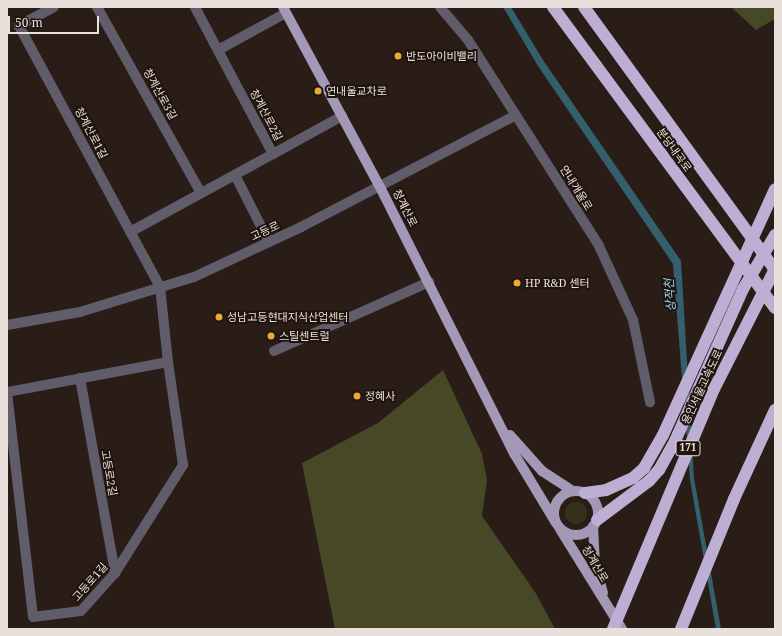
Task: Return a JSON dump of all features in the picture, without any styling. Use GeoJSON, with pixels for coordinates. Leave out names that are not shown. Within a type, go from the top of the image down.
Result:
{"type":"FeatureCollection","features":[{"type":"Feature","properties":{"kind":"highway","name":"분당내곡로"},"geometry":{"type":"LineString","coordinates":[[553,7],[775,308]]}},
{"type":"Feature","properties":{"kind":"highway","name":"분당내곡로"},"geometry":{"type":"LineString","coordinates":[[584,7],[775,270]]}},
{"type":"Feature","properties":{"kind":"highway"},"geometry":{"type":"LineString","coordinates":[[579,492],[606,490],[633,478],[644,468],[663,435],[775,189]]}},
{"type":"Feature","properties":{"kind":"highway"},"geometry":{"type":"LineString","coordinates":[[595,523],[649,481],[659,470],[675,441],[743,289],[775,235]]}},
{"type":"Feature","properties":{"kind":"highway","name":"용인서울고속도로"},"geometry":{"type":"LineString","coordinates":[[613,629],[714,389],[775,270]]}},
{"type":"Feature","properties":{"kind":"highway"},"geometry":{"type":"LineString","coordinates":[[681,629],[734,499],[775,410]]}},
{"type":"Feature","properties":{"kind":"main road","name":"청계산로"},"geometry":{"type":"LineString","coordinates":[[284,10],[380,187],[515,455],[622,629]]}},
{"type":"Feature","properties":{"kind":"main road","name":"청계산로"},"geometry":{"type":"LineString","coordinates":[[500,423],[542,471],[579,492]]}},
{"type":"Feature","properties":{"kind":"main road"},"geometry":{"type":"LineString","coordinates":[[579,492],[596,504],[595,523],[581,535],[566,533],[558,526],[554,509],[556,502],[566,493],[579,492]]}},
{"type":"Feature","properties":{"kind":"main road","name":"청계산로"},"geometry":{"type":"LineString","coordinates":[[595,523],[595,565],[610,611]]}},
{"type":"Feature","properties":{"kind":"street","name":"청계산로1길"},"geometry":{"type":"LineString","coordinates":[[54,7],[19,26],[160,287]]}},
{"type":"Feature","properties":{"kind":"street","name":"청계산로3길"},"geometry":{"type":"LineString","coordinates":[[97,7],[201,193]]}},
{"type":"Feature","properties":{"kind":"street","name":"청계산로2길"},"geometry":{"type":"LineString","coordinates":[[130,232],[273,154],[195,7]]}},
{"type":"Feature","properties":{"kind":"street","name":"연내개울로"},"geometry":{"type":"LineString","coordinates":[[440,7],[468,40],[599,246],[633,320],[650,402]]}},
{"type":"Feature","properties":{"kind":"street"},"geometry":{"type":"LineString","coordinates":[[218,50],[284,10]]}},
{"type":"Feature","properties":{"kind":"street"},"geometry":{"type":"LineString","coordinates":[[273,154],[342,116]]}},
{"type":"Feature","properties":{"kind":"street","name":"고등로"},"geometry":{"type":"LineString","coordinates":[[7,325],[80,312],[194,277],[380,187],[516,116]]}},
{"type":"Feature","properties":{"kind":"street"},"geometry":{"type":"LineString","coordinates":[[235,175],[269,242]]}},
{"type":"Feature","properties":{"kind":"street"},"geometry":{"type":"LineString","coordinates":[[274,351],[429,282]]}},
{"type":"Feature","properties":{"kind":"street","name":"고등로1길"},"geometry":{"type":"LineString","coordinates":[[160,287],[168,362],[182,465],[115,572],[82,611],[33,617],[7,392],[168,362]]}},
{"type":"Feature","properties":{"kind":"street","name":"고등로2길"},"geometry":{"type":"LineString","coordinates":[[80,378],[115,572]]}},
{"type":"Feature","properties":{"kind":"green space"},"geometry":{"type":"Polygon","coordinates":[[[731,7],[775,7],[775,19],[756,30],[731,7]]]}},
{"type":"Feature","properties":{"kind":"green space"},"geometry":{"type":"Polygon","coordinates":[[[443,370],[482,454],[487,480],[482,516],[535,592],[555,629],[335,629],[302,463],[378,423],[443,370]]]}},
{"type":"Feature","properties":{"kind":"green space"},"geometry":{"type":"Polygon","coordinates":[[[576,502],[584,505],[587,513],[584,521],[576,524],[568,521],[565,513],[568,505],[576,502]]]}},
{"type":"Feature","properties":{"kind":"water"},"geometry":{"type":"Polygon","coordinates":[[[503,7],[511,7],[543,60],[681,261],[694,478],[721,629],[716,629],[690,480],[673,264],[538,66],[503,7]]]}},
{"type":"Feature","properties":{"kind":"place","name":"반도아이비밸리"},"geometry":{"type":"Point","coordinates":[398,56]}},
{"type":"Feature","properties":{"kind":"place","name":"연내울교차로"},"geometry":{"type":"Point","coordinates":[318,91]}},
{"type":"Feature","properties":{"kind":"place","name":"HP R&D 센터"},"geometry":{"type":"Point","coordinates":[517,283]}},
{"type":"Feature","properties":{"kind":"place","name":"성남고등현대지식산업센터"},"geometry":{"type":"Point","coordinates":[219,317]}},
{"type":"Feature","properties":{"kind":"place","name":"스틸센트럴"},"geometry":{"type":"Point","coordinates":[271,336]}},
{"type":"Feature","properties":{"kind":"place","name":"정혜사"},"geometry":{"type":"Point","coordinates":[357,396]}},
{"type":"Feature","properties":{"kind":"water label","name":"상적천"},"geometry":{"type":"Point","coordinates":[670,295]}}]}
